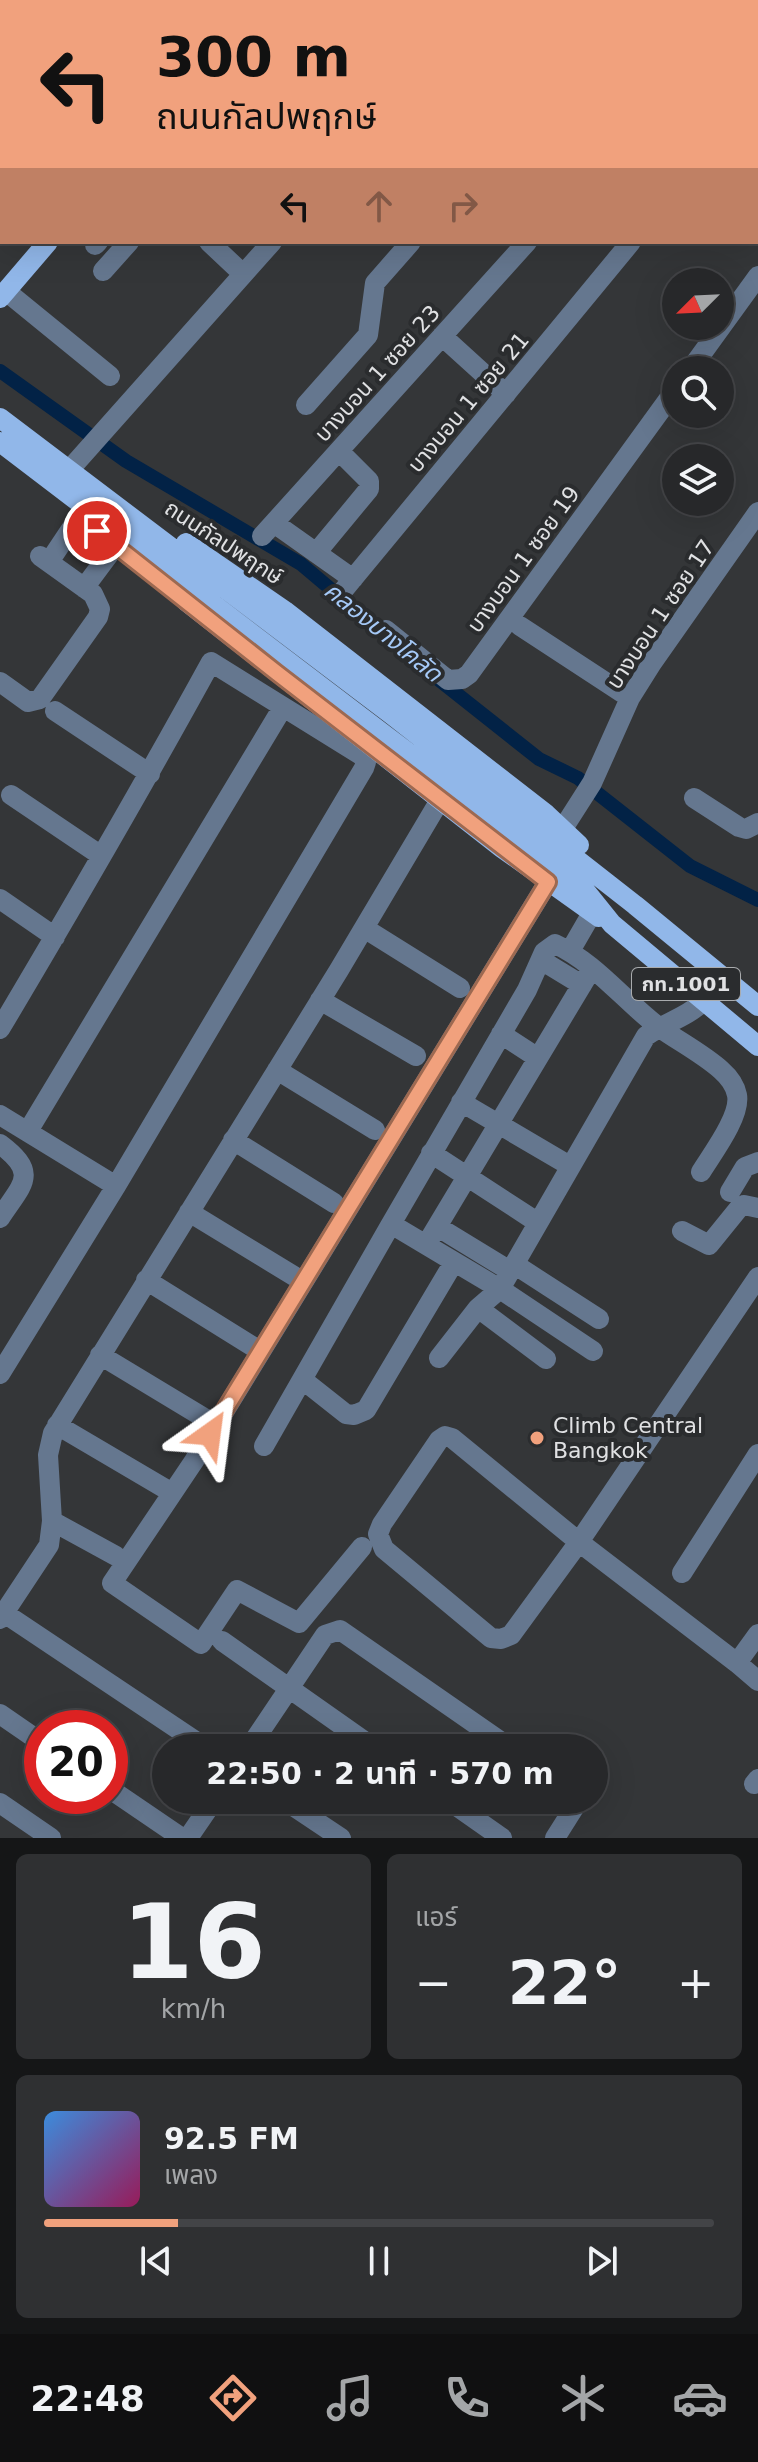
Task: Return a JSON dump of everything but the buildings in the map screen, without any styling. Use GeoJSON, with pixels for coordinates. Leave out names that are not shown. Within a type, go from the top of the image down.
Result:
{"type":"FeatureCollection","features":[{"type":"Feature","properties":{"kind":"main road"},"geometry":{"type":"LineString","coordinates":[[3,295],[46,244]]}},
{"type":"Feature","properties":{"kind":"main road","name":"ถนนกัลปพฤกษ์"},"geometry":{"type":"LineString","coordinates":[[0,415],[77,461],[125,508],[221,566],[285,611],[546,814],[615,878],[635,905]]}},
{"type":"Feature","properties":{"kind":"main road","name":"ถนนกัลปพฤกษ์"},"geometry":{"type":"LineString","coordinates":[[0,415],[391,714],[635,905],[758,1006]]}},
{"type":"Feature","properties":{"kind":"main road","name":"กท.1001"},"geometry":{"type":"LineString","coordinates":[[0,442],[579,883],[612,924]]}},
{"type":"Feature","properties":{"kind":"main road","name":"กท.1001"},"geometry":{"type":"LineString","coordinates":[[0,456],[440,800],[548,882],[612,924],[758,1046]]}},
{"type":"Feature","properties":{"kind":"main road"},"geometry":{"type":"LineString","coordinates":[[191,605],[191,591],[201,574],[212,566],[221,566]]}},
{"type":"Feature","properties":{"kind":"street"},"geometry":{"type":"LineString","coordinates":[[103,271],[127,244]]}},
{"type":"Feature","properties":{"kind":"street"},"geometry":{"type":"LineString","coordinates":[[211,244],[243,274]]}},
{"type":"Feature","properties":{"kind":"street"},"geometry":{"type":"LineString","coordinates":[[77,461],[270,244]]}},
{"type":"Feature","properties":{"kind":"street"},"geometry":{"type":"LineString","coordinates":[[306,405],[368,335],[375,283],[409,244]]}},
{"type":"Feature","properties":{"kind":"street","name":"บางบอน 1 ซอย 23"},"geometry":{"type":"LineString","coordinates":[[316,553],[268,530],[525,244]]}},
{"type":"Feature","properties":{"kind":"street","name":"บางบอน 1 ซอย 21"},"geometry":{"type":"LineString","coordinates":[[316,553],[348,586],[629,244]]}},
{"type":"Feature","properties":{"kind":"street"},"geometry":{"type":"LineString","coordinates":[[700,356],[758,276]]}},
{"type":"Feature","properties":{"kind":"street"},"geometry":{"type":"LineString","coordinates":[[3,295],[110,376]]}},
{"type":"Feature","properties":{"kind":"street"},"geometry":{"type":"LineString","coordinates":[[442,336],[506,394]]}},
{"type":"Feature","properties":{"kind":"street","name":"บางบอน 1 ซอย 19"},"geometry":{"type":"LineString","coordinates":[[386,630],[448,680],[462,679],[469,674],[662,408]]}},
{"type":"Feature","properties":{"kind":"street"},"geometry":{"type":"LineString","coordinates":[[316,553],[369,489],[369,481],[339,451]]}},
{"type":"Feature","properties":{"kind":"street","name":"บางบอน 1 ซอย 17"},"geometry":{"type":"LineString","coordinates":[[562,830],[592,783],[630,698],[758,512]]}},
{"type":"Feature","properties":{"kind":"street"},"geometry":{"type":"LineString","coordinates":[[0,682],[28,702],[40,699],[98,617],[98,602],[45,559],[79,517]]}},
{"type":"Feature","properties":{"kind":"street"},"geometry":{"type":"LineString","coordinates":[[84,588],[116,545]]}},
{"type":"Feature","properties":{"kind":"street"},"geometry":{"type":"LineString","coordinates":[[520,626],[630,698]]}},
{"type":"Feature","properties":{"kind":"street"},"geometry":{"type":"LineString","coordinates":[[0,1374],[116,1186],[366,762],[359,753],[211,662],[55,937],[2,1020]]}},
{"type":"Feature","properties":{"kind":"street"},"geometry":{"type":"LineString","coordinates":[[0,1218],[25,1174],[20,1161],[2,1145],[9,1121],[283,707]]}},
{"type":"Feature","properties":{"kind":"street"},"geometry":{"type":"LineString","coordinates":[[55,711],[150,774]]}},
{"type":"Feature","properties":{"kind":"street"},"geometry":{"type":"LineString","coordinates":[[11,795],[100,855]]}},
{"type":"Feature","properties":{"kind":"street"},"geometry":{"type":"LineString","coordinates":[[694,798],[739,827],[751,828],[758,823]]}},
{"type":"Feature","properties":{"kind":"street"},"geometry":{"type":"LineString","coordinates":[[184,1734],[2,1616],[49,1545],[52,1521],[48,1455],[57,1425],[440,800]]}},
{"type":"Feature","properties":{"kind":"street"},"geometry":{"type":"LineString","coordinates":[[362,1547],[299,1623],[237,1590],[201,1644],[112,1583],[194,1461],[548,882]]}},
{"type":"Feature","properties":{"kind":"street"},"geometry":{"type":"LineString","coordinates":[[0,899],[55,937]]}},
{"type":"Feature","properties":{"kind":"street"},"geometry":{"type":"LineString","coordinates":[[570,951],[592,913]]}},
{"type":"Feature","properties":{"kind":"street"},"geometry":{"type":"LineString","coordinates":[[364,928],[460,988]]}},
{"type":"Feature","properties":{"kind":"street"},"geometry":{"type":"LineString","coordinates":[[264,1446],[549,946],[555,944],[570,951],[587,976]]}},
{"type":"Feature","properties":{"kind":"street"},"geometry":{"type":"LineString","coordinates":[[541,960],[587,976],[719,1068],[735,1085],[739,1100],[733,1120],[701,1172]]}},
{"type":"Feature","properties":{"kind":"street"},"geometry":{"type":"LineString","coordinates":[[426,1245],[587,976]]}},
{"type":"Feature","properties":{"kind":"street"},"geometry":{"type":"LineString","coordinates":[[320,1000],[416,1056]]}},
{"type":"Feature","properties":{"kind":"street"},"geometry":{"type":"LineString","coordinates":[[439,1358],[508,1275],[646,1036],[659,1027],[683,1018],[705,1000]]}},
{"type":"Feature","properties":{"kind":"street"},"geometry":{"type":"LineString","coordinates":[[501,1034],[538,1058]]}},
{"type":"Feature","properties":{"kind":"street"},"geometry":{"type":"LineString","coordinates":[[277,1070],[375,1130]]}},
{"type":"Feature","properties":{"kind":"street"},"geometry":{"type":"LineString","coordinates":[[461,1102],[570,1166]]}},
{"type":"Feature","properties":{"kind":"street"},"geometry":{"type":"LineString","coordinates":[[9,1121],[116,1186]]}},
{"type":"Feature","properties":{"kind":"street"},"geometry":{"type":"LineString","coordinates":[[233,1140],[334,1203]]}},
{"type":"Feature","properties":{"kind":"street"},"geometry":{"type":"LineString","coordinates":[[431,1153],[537,1222]]}},
{"type":"Feature","properties":{"kind":"street"},"geometry":{"type":"LineString","coordinates":[[730,1192],[745,1167],[758,1162]]}},
{"type":"Feature","properties":{"kind":"street"},"geometry":{"type":"LineString","coordinates":[[682,1231],[709,1245],[739,1208],[744,1205],[758,1208]]}},
{"type":"Feature","properties":{"kind":"street"},"geometry":{"type":"LineString","coordinates":[[189,1212],[294,1276]]}},
{"type":"Feature","properties":{"kind":"street"},"geometry":{"type":"LineString","coordinates":[[391,1224],[454,1262],[508,1275],[599,1319]]}},
{"type":"Feature","properties":{"kind":"street"},"geometry":{"type":"LineString","coordinates":[[438,1227],[508,1275],[593,1351]]}},
{"type":"Feature","properties":{"kind":"street"},"geometry":{"type":"LineString","coordinates":[[303,1380],[346,1414],[354,1415],[366,1410],[454,1262]]}},
{"type":"Feature","properties":{"kind":"street"},"geometry":{"type":"LineString","coordinates":[[758,1277],[579,1542],[513,1633],[498,1640],[491,1638],[384,1549],[378,1534],[439,1440],[445,1436],[452,1438],[579,1542],[758,1681]]}},
{"type":"Feature","properties":{"kind":"street"},"geometry":{"type":"LineString","coordinates":[[146,1280],[252,1346]]}},
{"type":"Feature","properties":{"kind":"street"},"geometry":{"type":"LineString","coordinates":[[478,1308],[546,1359]]}},
{"type":"Feature","properties":{"kind":"street"},"geometry":{"type":"LineString","coordinates":[[100,1355],[206,1419]]}},
{"type":"Feature","properties":{"kind":"street"},"geometry":{"type":"LineString","coordinates":[[57,1425],[164,1488]]}},
{"type":"Feature","properties":{"kind":"street"},"geometry":{"type":"LineString","coordinates":[[682,1573],[758,1454]]}},
{"type":"Feature","properties":{"kind":"street"},"geometry":{"type":"LineString","coordinates":[[52,1521],[116,1556]]}},
{"type":"Feature","properties":{"kind":"street"},"geometry":{"type":"LineString","coordinates":[[258,1734],[325,1635],[340,1630],[490,1734]]}},
{"type":"Feature","properties":{"kind":"street"},"geometry":{"type":"LineString","coordinates":[[737,1663],[758,1634]]}},
{"type":"Feature","properties":{"kind":"street"},"geometry":{"type":"LineString","coordinates":[[222,1641],[354,1734]]}},
{"type":"Feature","properties":{"kind":"street"},"geometry":{"type":"LineString","coordinates":[[0,1714],[24,1731]]}},
{"type":"Feature","properties":{"kind":"street"},"geometry":{"type":"LineString","coordinates":[[128,1801],[182,1838]]}},
{"type":"Feature","properties":{"kind":"street"},"geometry":{"type":"LineString","coordinates":[[0,1803],[51,1838]]}},
{"type":"Feature","properties":{"kind":"street"},"geometry":{"type":"LineString","coordinates":[[188,1838],[204,1814]]}},
{"type":"Feature","properties":{"kind":"street"},"geometry":{"type":"LineString","coordinates":[[305,1814],[341,1838]]}},
{"type":"Feature","properties":{"kind":"street"},"geometry":{"type":"LineString","coordinates":[[468,1814],[502,1838]]}},
{"type":"Feature","properties":{"kind":"street"},"geometry":{"type":"LineString","coordinates":[[555,1838],[570,1814]]}},
{"type":"Feature","properties":{"kind":"waterway","name":"คลองบางโคลัด"},"geometry":{"type":"LineString","coordinates":[[0,371],[126,461],[301,564],[391,640]]}},
{"type":"Feature","properties":{"kind":"waterway","name":"คลองบางโคลัด"},"geometry":{"type":"LineString","coordinates":[[438,679],[539,759],[578,778],[690,866],[758,900]]}},
{"type":"Feature","properties":{"kind":"place","name":"Climb Central Bangkok"},"geometry":{"type":"Point","coordinates":[537,1438]}},
{"type":"Feature","properties":{"kind":"route"},"geometry":{"type":"LineString","coordinates":[[97,531],[548,882],[210,1434]]}}]}
